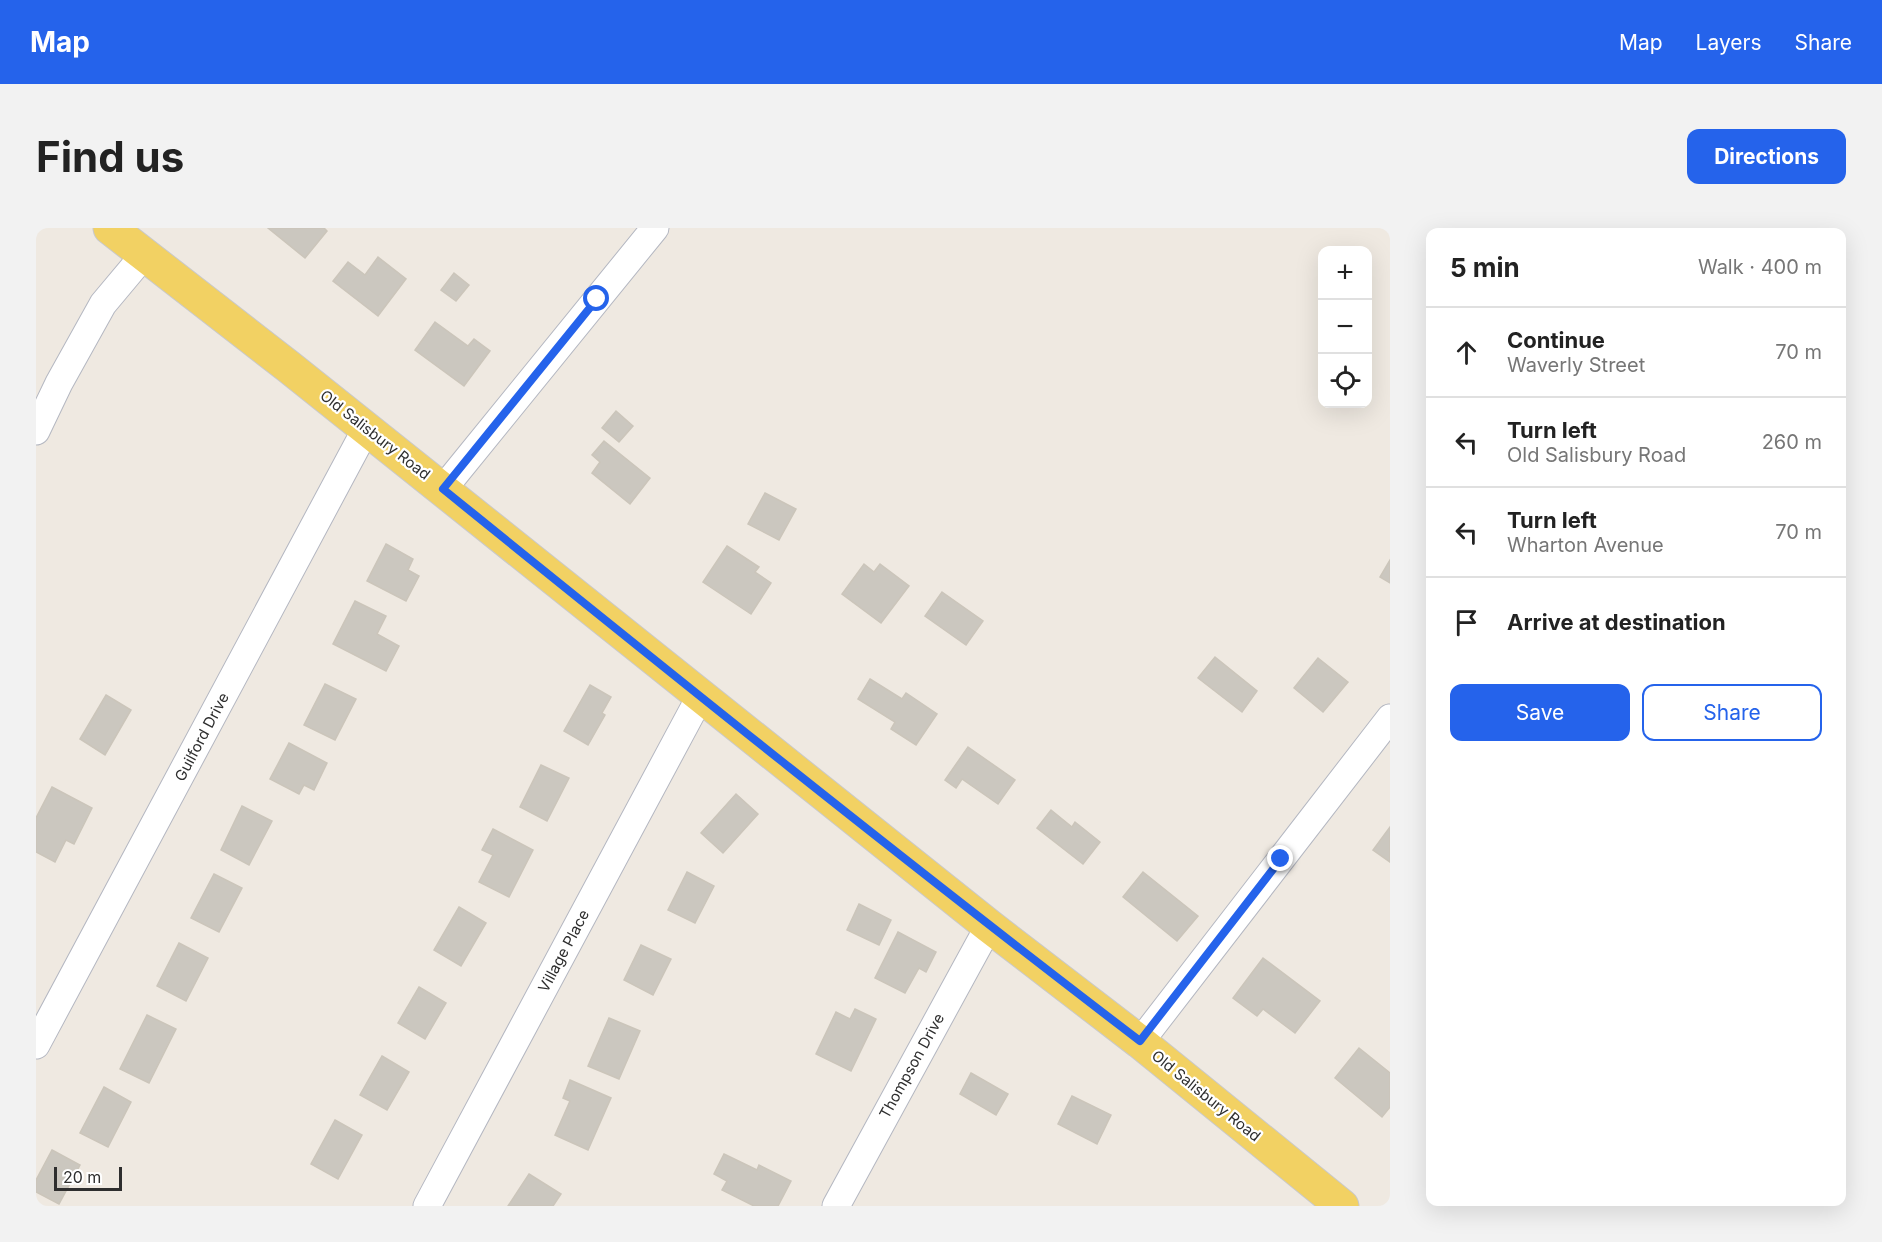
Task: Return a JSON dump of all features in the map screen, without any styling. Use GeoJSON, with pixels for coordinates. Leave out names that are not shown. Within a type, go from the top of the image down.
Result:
{"type":"FeatureCollection","features":[{"type":"Feature","properties":{"kind":"main road","name":"Old Salisbury Road"},"geometry":{"type":"LineString","coordinates":[[110,228],[290,367],[989,926],[1140,1041],[1329,1202]]}},
{"type":"Feature","properties":{"kind":"street"},"geometry":{"type":"LineString","coordinates":[[443,489],[655,228]]}},
{"type":"Feature","properties":{"kind":"street"},"geometry":{"type":"LineString","coordinates":[[36,431],[59,383],[103,304],[144,255]]}},
{"type":"Feature","properties":{"kind":"street","name":"Guilford Drive"},"geometry":{"type":"LineString","coordinates":[[36,1045],[366,429]]}},
{"type":"Feature","properties":{"kind":"street","name":"Village Place"},"geometry":{"type":"LineString","coordinates":[[427,1206],[700,697]]}},
{"type":"Feature","properties":{"kind":"street"},"geometry":{"type":"LineString","coordinates":[[1140,1041],[1390,718]]}},
{"type":"Feature","properties":{"kind":"street","name":"Thompson Drive"},"geometry":{"type":"LineString","coordinates":[[836,1206],[989,926]]}},
{"type":"Feature","properties":{"kind":"building"},"geometry":{"type":"Polygon","coordinates":[[[268,228],[324,228],[327,231],[305,258],[268,228]]]}},
{"type":"Feature","properties":{"kind":"building"},"geometry":{"type":"Polygon","coordinates":[[[378,257],[406,279],[378,316],[333,281],[348,262],[365,275],[378,257]]]}},
{"type":"Feature","properties":{"kind":"building"},"geometry":{"type":"Polygon","coordinates":[[[454,273],[469,285],[456,301],[441,290],[454,273]]]}},
{"type":"Feature","properties":{"kind":"building"},"geometry":{"type":"Polygon","coordinates":[[[435,322],[468,346],[474,339],[490,351],[464,386],[415,350],[435,322]]]}},
{"type":"Feature","properties":{"kind":"building"},"geometry":{"type":"Polygon","coordinates":[[[616,411],[633,426],[619,442],[602,428],[616,411]]]}},
{"type":"Feature","properties":{"kind":"building"},"geometry":{"type":"Polygon","coordinates":[[[604,441],[650,478],[630,504],[592,473],[600,462],[592,455],[604,441]]]}},
{"type":"Feature","properties":{"kind":"building"},"geometry":{"type":"Polygon","coordinates":[[[765,493],[796,509],[779,540],[748,524],[765,493]]]}},
{"type":"Feature","properties":{"kind":"building"},"geometry":{"type":"Polygon","coordinates":[[[386,544],[413,559],[408,570],[419,576],[406,601],[367,581],[386,544]]]}},
{"type":"Feature","properties":{"kind":"building"},"geometry":{"type":"Polygon","coordinates":[[[727,546],[759,567],[755,572],[771,583],[751,614],[703,582],[727,546]]]}},
{"type":"Feature","properties":{"kind":"building"},"geometry":{"type":"Polygon","coordinates":[[[1390,560],[1390,583],[1380,577],[1390,560]]]}},
{"type":"Feature","properties":{"kind":"building"},"geometry":{"type":"Polygon","coordinates":[[[864,564],[874,572],[880,564],[909,586],[881,623],[842,594],[864,564]]]}},
{"type":"Feature","properties":{"kind":"building"},"geometry":{"type":"Polygon","coordinates":[[[942,592],[983,621],[966,645],[925,616],[942,592]]]}},
{"type":"Feature","properties":{"kind":"building"},"geometry":{"type":"Polygon","coordinates":[[[355,601],[386,616],[377,634],[399,646],[386,671],[333,644],[355,601]]]}},
{"type":"Feature","properties":{"kind":"building"},"geometry":{"type":"Polygon","coordinates":[[[1215,657],[1257,691],[1242,712],[1198,678],[1215,657]]]}},
{"type":"Feature","properties":{"kind":"building"},"geometry":{"type":"Polygon","coordinates":[[[1318,658],[1348,682],[1323,712],[1294,688],[1318,658]]]}},
{"type":"Feature","properties":{"kind":"building"},"geometry":{"type":"Polygon","coordinates":[[[870,679],[902,699],[906,693],[937,714],[916,745],[891,729],[895,722],[858,699],[870,679]]]}},
{"type":"Feature","properties":{"kind":"building"},"geometry":{"type":"Polygon","coordinates":[[[325,684],[356,699],[335,740],[304,725],[325,684]]]}},
{"type":"Feature","properties":{"kind":"building"},"geometry":{"type":"Polygon","coordinates":[[[590,685],[611,697],[602,713],[605,715],[588,745],[564,731],[590,685]]]}},
{"type":"Feature","properties":{"kind":"building"},"geometry":{"type":"Polygon","coordinates":[[[106,695],[131,710],[105,755],[80,739],[106,695]]]}},
{"type":"Feature","properties":{"kind":"building"},"geometry":{"type":"Polygon","coordinates":[[[289,743],[327,763],[314,790],[304,785],[299,794],[270,779],[289,743]]]}},
{"type":"Feature","properties":{"kind":"building"},"geometry":{"type":"Polygon","coordinates":[[[968,747],[1015,780],[998,804],[962,779],[956,788],[945,780],[968,747]]]}},
{"type":"Feature","properties":{"kind":"building"},"geometry":{"type":"Polygon","coordinates":[[[541,765],[569,778],[547,821],[520,807],[541,765]]]}},
{"type":"Feature","properties":{"kind":"building"},"geometry":{"type":"Polygon","coordinates":[[[52,787],[92,808],[74,844],[66,840],[55,862],[36,852],[36,818],[52,787]]]}},
{"type":"Feature","properties":{"kind":"building"},"geometry":{"type":"Polygon","coordinates":[[[736,794],[758,814],[723,853],[701,833],[736,794]]]}},
{"type":"Feature","properties":{"kind":"building"},"geometry":{"type":"Polygon","coordinates":[[[242,806],[272,821],[249,865],[221,850],[242,806]]]}},
{"type":"Feature","properties":{"kind":"building"},"geometry":{"type":"Polygon","coordinates":[[[1051,810],[1072,827],[1075,822],[1100,842],[1083,864],[1037,828],[1051,810]]]}},
{"type":"Feature","properties":{"kind":"building"},"geometry":{"type":"Polygon","coordinates":[[[1390,827],[1390,862],[1373,850],[1390,827]]]}},
{"type":"Feature","properties":{"kind":"building"},"geometry":{"type":"Polygon","coordinates":[[[493,829],[533,850],[509,897],[479,882],[493,855],[482,850],[493,829]]]}},
{"type":"Feature","properties":{"kind":"building"},"geometry":{"type":"Polygon","coordinates":[[[687,872],[714,886],[695,923],[668,910],[687,872]]]}},
{"type":"Feature","properties":{"kind":"building"},"geometry":{"type":"Polygon","coordinates":[[[1143,872],[1198,916],[1177,941],[1123,897],[1143,872]]]}},
{"type":"Feature","properties":{"kind":"building"},"geometry":{"type":"Polygon","coordinates":[[[214,874],[242,888],[219,932],[191,918],[214,874]]]}},
{"type":"Feature","properties":{"kind":"building"},"geometry":{"type":"Polygon","coordinates":[[[859,904],[891,920],[879,945],[847,930],[859,904]]]}},
{"type":"Feature","properties":{"kind":"building"},"geometry":{"type":"Polygon","coordinates":[[[459,907],[486,923],[461,966],[434,950],[459,907]]]}},
{"type":"Feature","properties":{"kind":"building"},"geometry":{"type":"Polygon","coordinates":[[[898,932],[936,952],[926,972],[919,968],[905,993],[875,978],[898,932]]]}},
{"type":"Feature","properties":{"kind":"building"},"geometry":{"type":"Polygon","coordinates":[[[179,943],[208,958],[186,1001],[157,986],[179,943]]]}},
{"type":"Feature","properties":{"kind":"building"},"geometry":{"type":"Polygon","coordinates":[[[641,945],[671,959],[653,995],[624,980],[641,945]]]}},
{"type":"Feature","properties":{"kind":"building"},"geometry":{"type":"Polygon","coordinates":[[[1263,958],[1320,1001],[1295,1033],[1263,1009],[1257,1016],[1233,998],[1263,958]]]}},
{"type":"Feature","properties":{"kind":"building"},"geometry":{"type":"Polygon","coordinates":[[[419,987],[446,1003],[425,1039],[398,1023],[419,987]]]}},
{"type":"Feature","properties":{"kind":"building"},"geometry":{"type":"Polygon","coordinates":[[[855,1009],[876,1019],[851,1071],[816,1054],[836,1012],[850,1019],[855,1009]]]}},
{"type":"Feature","properties":{"kind":"building"},"geometry":{"type":"Polygon","coordinates":[[[147,1015],[176,1029],[149,1083],[120,1069],[147,1015]]]}},
{"type":"Feature","properties":{"kind":"building"},"geometry":{"type":"Polygon","coordinates":[[[609,1018],[640,1031],[619,1079],[588,1066],[609,1018]]]}},
{"type":"Feature","properties":{"kind":"building"},"geometry":{"type":"Polygon","coordinates":[[[1359,1048],[1390,1073],[1390,1107],[1382,1117],[1335,1078],[1359,1048]]]}},
{"type":"Feature","properties":{"kind":"building"},"geometry":{"type":"Polygon","coordinates":[[[382,1056],[409,1072],[387,1110],[360,1095],[382,1056]]]}},
{"type":"Feature","properties":{"kind":"building"},"geometry":{"type":"Polygon","coordinates":[[[971,1073],[1008,1094],[996,1115],[960,1094],[971,1073]]]}},
{"type":"Feature","properties":{"kind":"building"},"geometry":{"type":"Polygon","coordinates":[[[570,1080],[611,1098],[588,1150],[555,1135],[570,1101],[563,1098],[570,1080]]]}},
{"type":"Feature","properties":{"kind":"building"},"geometry":{"type":"Polygon","coordinates":[[[104,1087],[131,1102],[108,1147],[80,1133],[104,1087]]]}},
{"type":"Feature","properties":{"kind":"building"},"geometry":{"type":"Polygon","coordinates":[[[1072,1096],[1111,1115],[1097,1144],[1058,1124],[1072,1096]]]}},
{"type":"Feature","properties":{"kind":"building"},"geometry":{"type":"Polygon","coordinates":[[[335,1120],[362,1135],[338,1179],[311,1164],[335,1120]]]}},
{"type":"Feature","properties":{"kind":"building"},"geometry":{"type":"Polygon","coordinates":[[[52,1150],[80,1165],[59,1204],[36,1192],[36,1180],[52,1150]]]}},
{"type":"Feature","properties":{"kind":"building"},"geometry":{"type":"Polygon","coordinates":[[[724,1154],[757,1170],[759,1165],[791,1181],[778,1206],[754,1206],[722,1190],[727,1181],[714,1174],[724,1154]]]}},
{"type":"Feature","properties":{"kind":"building"},"geometry":{"type":"Polygon","coordinates":[[[529,1174],[561,1194],[553,1206],[508,1206],[529,1174]]]}},
{"type":"Feature","properties":{"kind":"route"},"geometry":{"type":"LineString","coordinates":[[597,299],[443,489],[783,763],[989,926],[1140,1041],[1281,859]]}}]}
